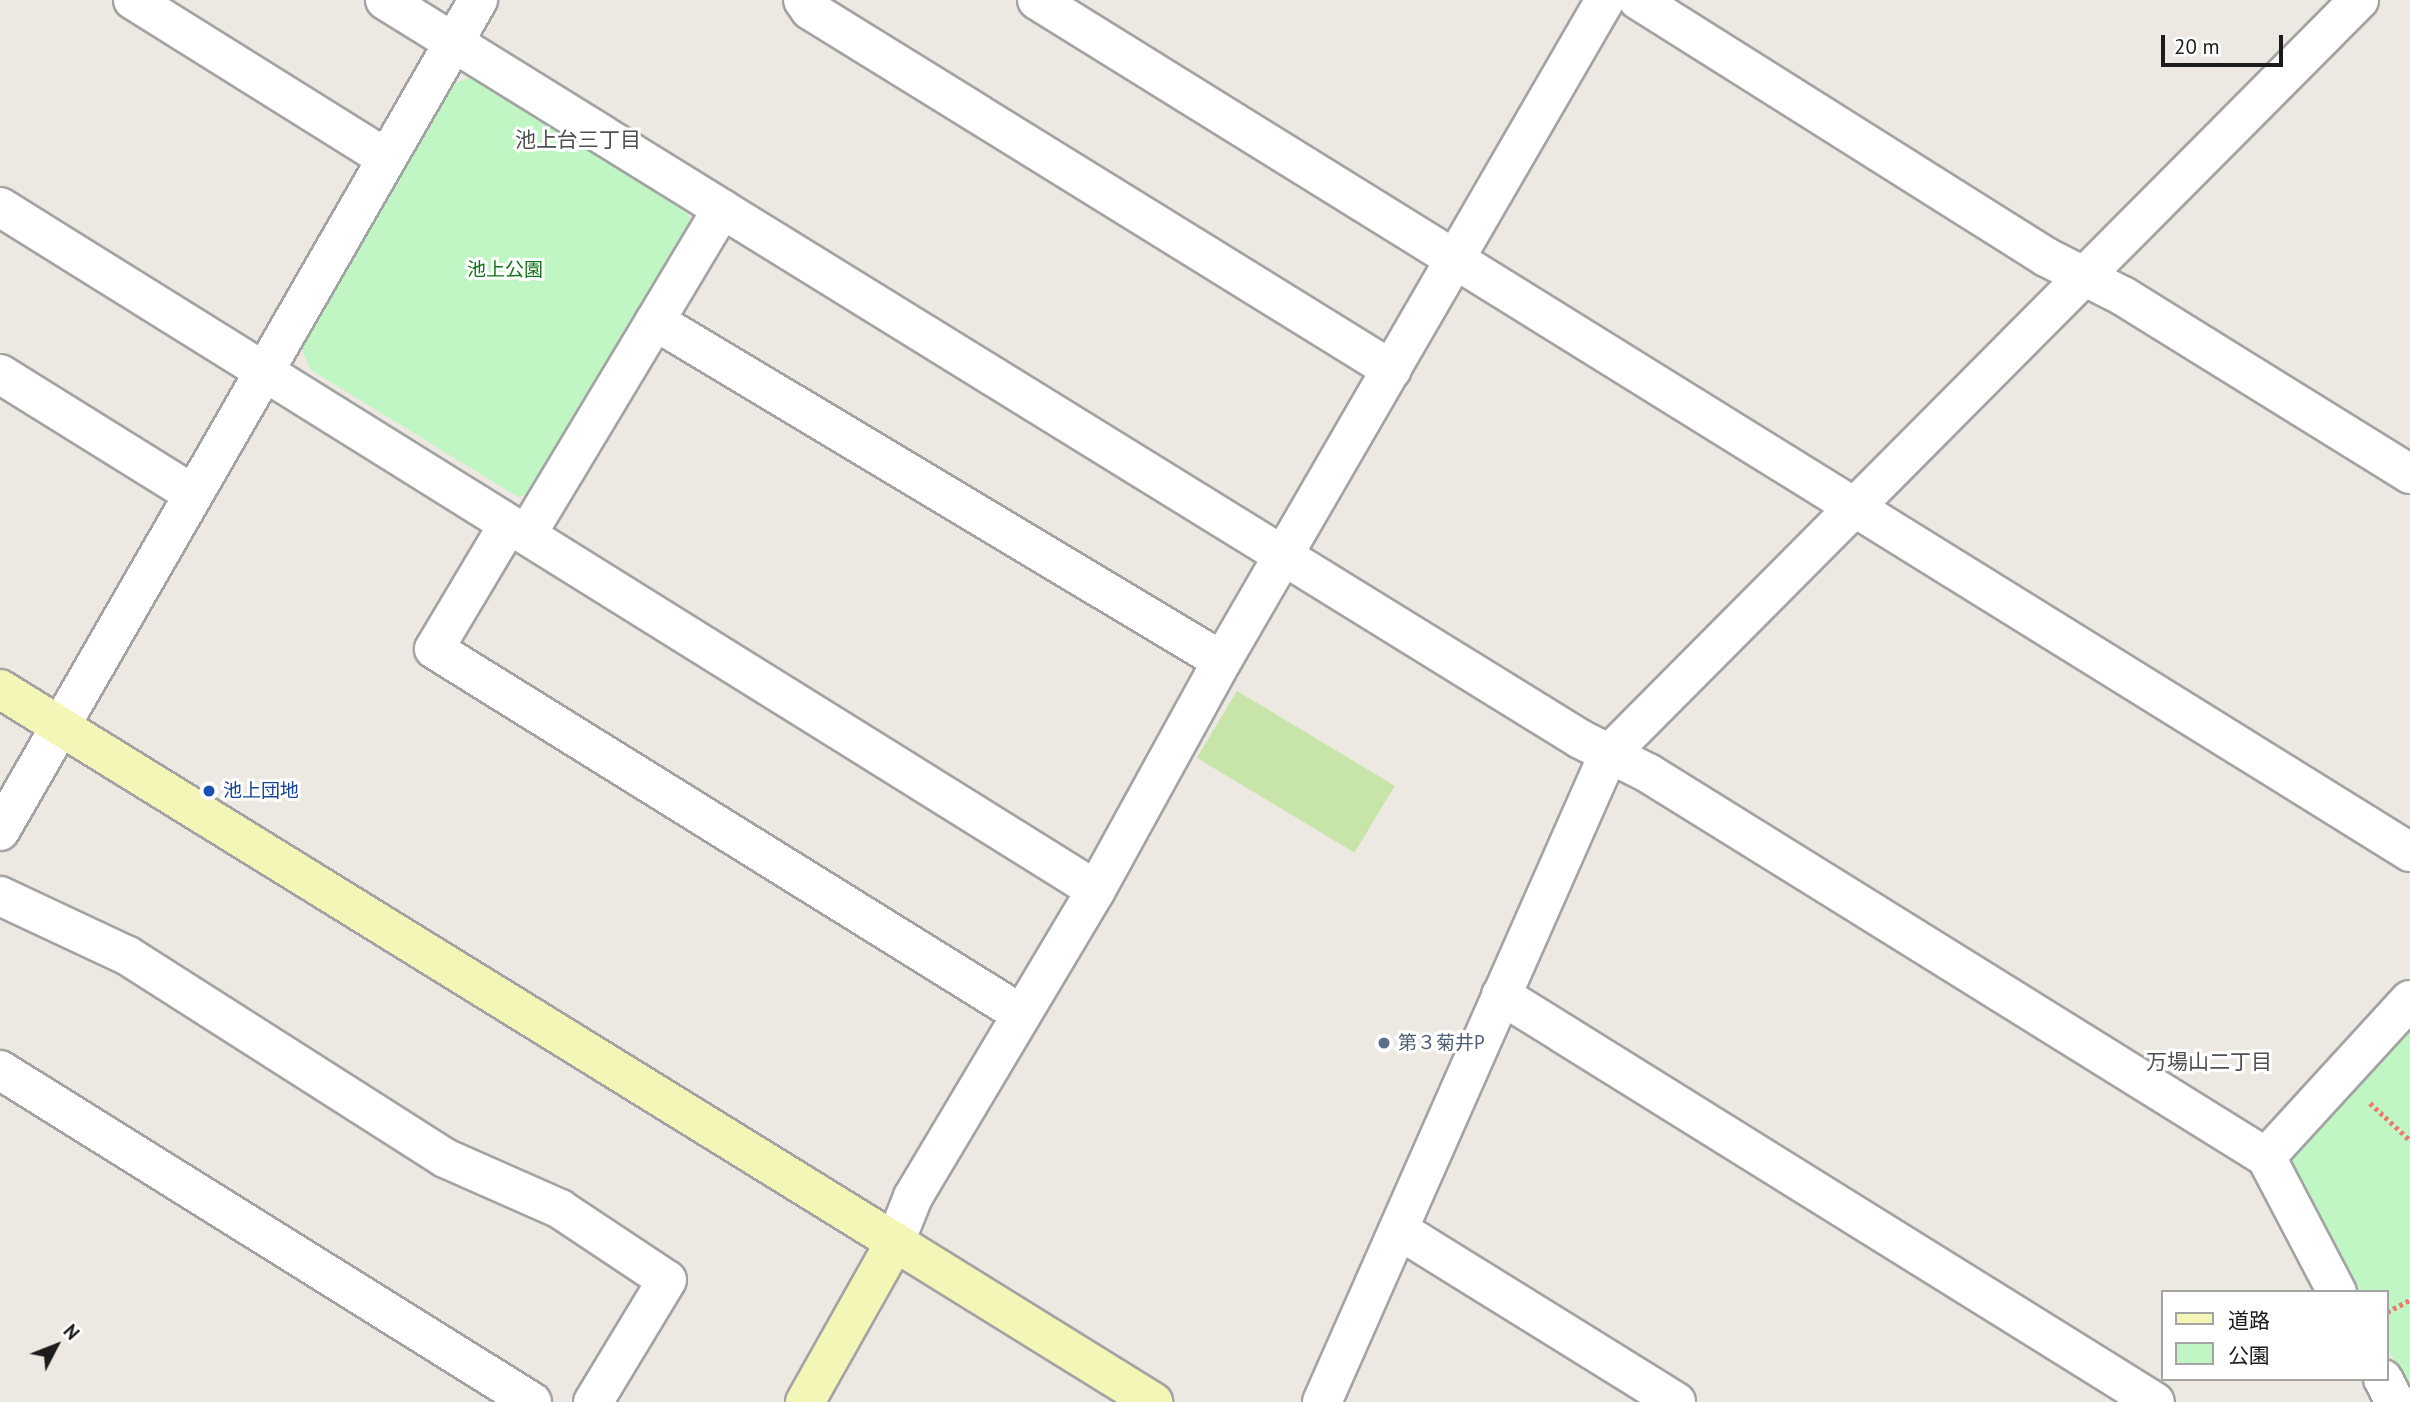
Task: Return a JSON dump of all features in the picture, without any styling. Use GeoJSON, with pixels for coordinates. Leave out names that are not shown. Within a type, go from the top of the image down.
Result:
{"type":"FeatureCollection","features":[{"type":"Feature","properties":{"kind":"street"},"geometry":{"type":"LineString","coordinates":[[133,0],[384,157]]}},
{"type":"Feature","properties":{"kind":"street"},"geometry":{"type":"LineString","coordinates":[[385,0],[1608,755],[1648,773],[2266,1157],[2336,1290]]}},
{"type":"Feature","properties":{"kind":"street"},"geometry":{"type":"LineString","coordinates":[[0,831],[384,157],[478,0]]}},
{"type":"Feature","properties":{"kind":"street"},"geometry":{"type":"LineString","coordinates":[[803,0],[810,10],[1392,370]]}},
{"type":"Feature","properties":{"kind":"street"},"geometry":{"type":"LineString","coordinates":[[1037,0],[1457,257],[2410,852]]}},
{"type":"Feature","properties":{"kind":"street"},"geometry":{"type":"LineString","coordinates":[[805,1402],[895,1242],[914,1197],[1096,890],[1222,662],[1605,0]]}},
{"type":"Feature","properties":{"kind":"street"},"geometry":{"type":"LineString","coordinates":[[1638,0],[2046,257],[2084,275],[2410,474]]}},
{"type":"Feature","properties":{"kind":"street"},"geometry":{"type":"LineString","coordinates":[[1322,1402],[1608,755],[1854,504],[2359,0]]}},
{"type":"Feature","properties":{"kind":"street"},"geometry":{"type":"LineString","coordinates":[[0,208],[1096,890]]}},
{"type":"Feature","properties":{"kind":"street"},"geometry":{"type":"LineString","coordinates":[[722,209],[655,321],[518,530],[434,649],[1021,1014]]}},
{"type":"Feature","properties":{"kind":"street"},"geometry":{"type":"LineString","coordinates":[[655,321],[1222,662]]}},
{"type":"Feature","properties":{"kind":"street"},"geometry":{"type":"LineString","coordinates":[[0,374],[193,494]]}},
{"type":"Feature","properties":{"kind":"street"},"geometry":{"type":"LineString","coordinates":[[0,689],[1153,1402]]}},
{"type":"Feature","properties":{"kind":"street"},"geometry":{"type":"LineString","coordinates":[[0,896],[128,956],[445,1158],[560,1209],[667,1280],[593,1402]]}},
{"type":"Feature","properties":{"kind":"street"},"geometry":{"type":"LineString","coordinates":[[1501,995],[2155,1402]]}},
{"type":"Feature","properties":{"kind":"street"},"geometry":{"type":"LineString","coordinates":[[2266,1157],[2410,1000]]}},
{"type":"Feature","properties":{"kind":"street"},"geometry":{"type":"LineString","coordinates":[[0,1070],[532,1402]]}},
{"type":"Feature","properties":{"kind":"street"},"geometry":{"type":"LineString","coordinates":[[1399,1230],[1676,1402]]}},
{"type":"Feature","properties":{"kind":"street"},"geometry":{"type":"LineString","coordinates":[[2384,1381],[2395,1402]]}},
{"type":"Feature","properties":{"kind":"path"},"geometry":{"type":"LineString","coordinates":[[2340,1077],[2410,1140]]}},
{"type":"Feature","properties":{"kind":"path"},"geometry":{"type":"LineString","coordinates":[[2389,1311],[2410,1300]]}},
{"type":"Feature","properties":{"kind":"green space","name":"池上公園"},"geometry":{"type":"Polygon","coordinates":[[[472,77],[685,208],[696,231],[538,491],[518,497],[311,370],[298,341],[442,88],[472,77]]]}},
{"type":"Feature","properties":{"kind":"green space"},"geometry":{"type":"Polygon","coordinates":[[[1237,691],[1395,786],[1355,853],[1197,758],[1237,691]]]}},
{"type":"Feature","properties":{"kind":"green space"},"geometry":{"type":"Polygon","coordinates":[[[2410,1021],[2410,1390],[2389,1351],[2389,1290],[2356,1290],[2291,1168],[2292,1149],[2410,1021]]]}},
{"type":"Feature","properties":{"kind":"place","name":"池上団地"},"geometry":{"type":"Point","coordinates":[209,791]}},
{"type":"Feature","properties":{"kind":"place","name":"第３菊井P"},"geometry":{"type":"Point","coordinates":[1384,1043]}},
{"type":"Feature","properties":{"kind":"district","name":"池上台三丁目"},"geometry":{"type":"Point","coordinates":[578,140]}},
{"type":"Feature","properties":{"kind":"district","name":"万場山二丁目"},"geometry":{"type":"Point","coordinates":[2209,1062]}}]}
